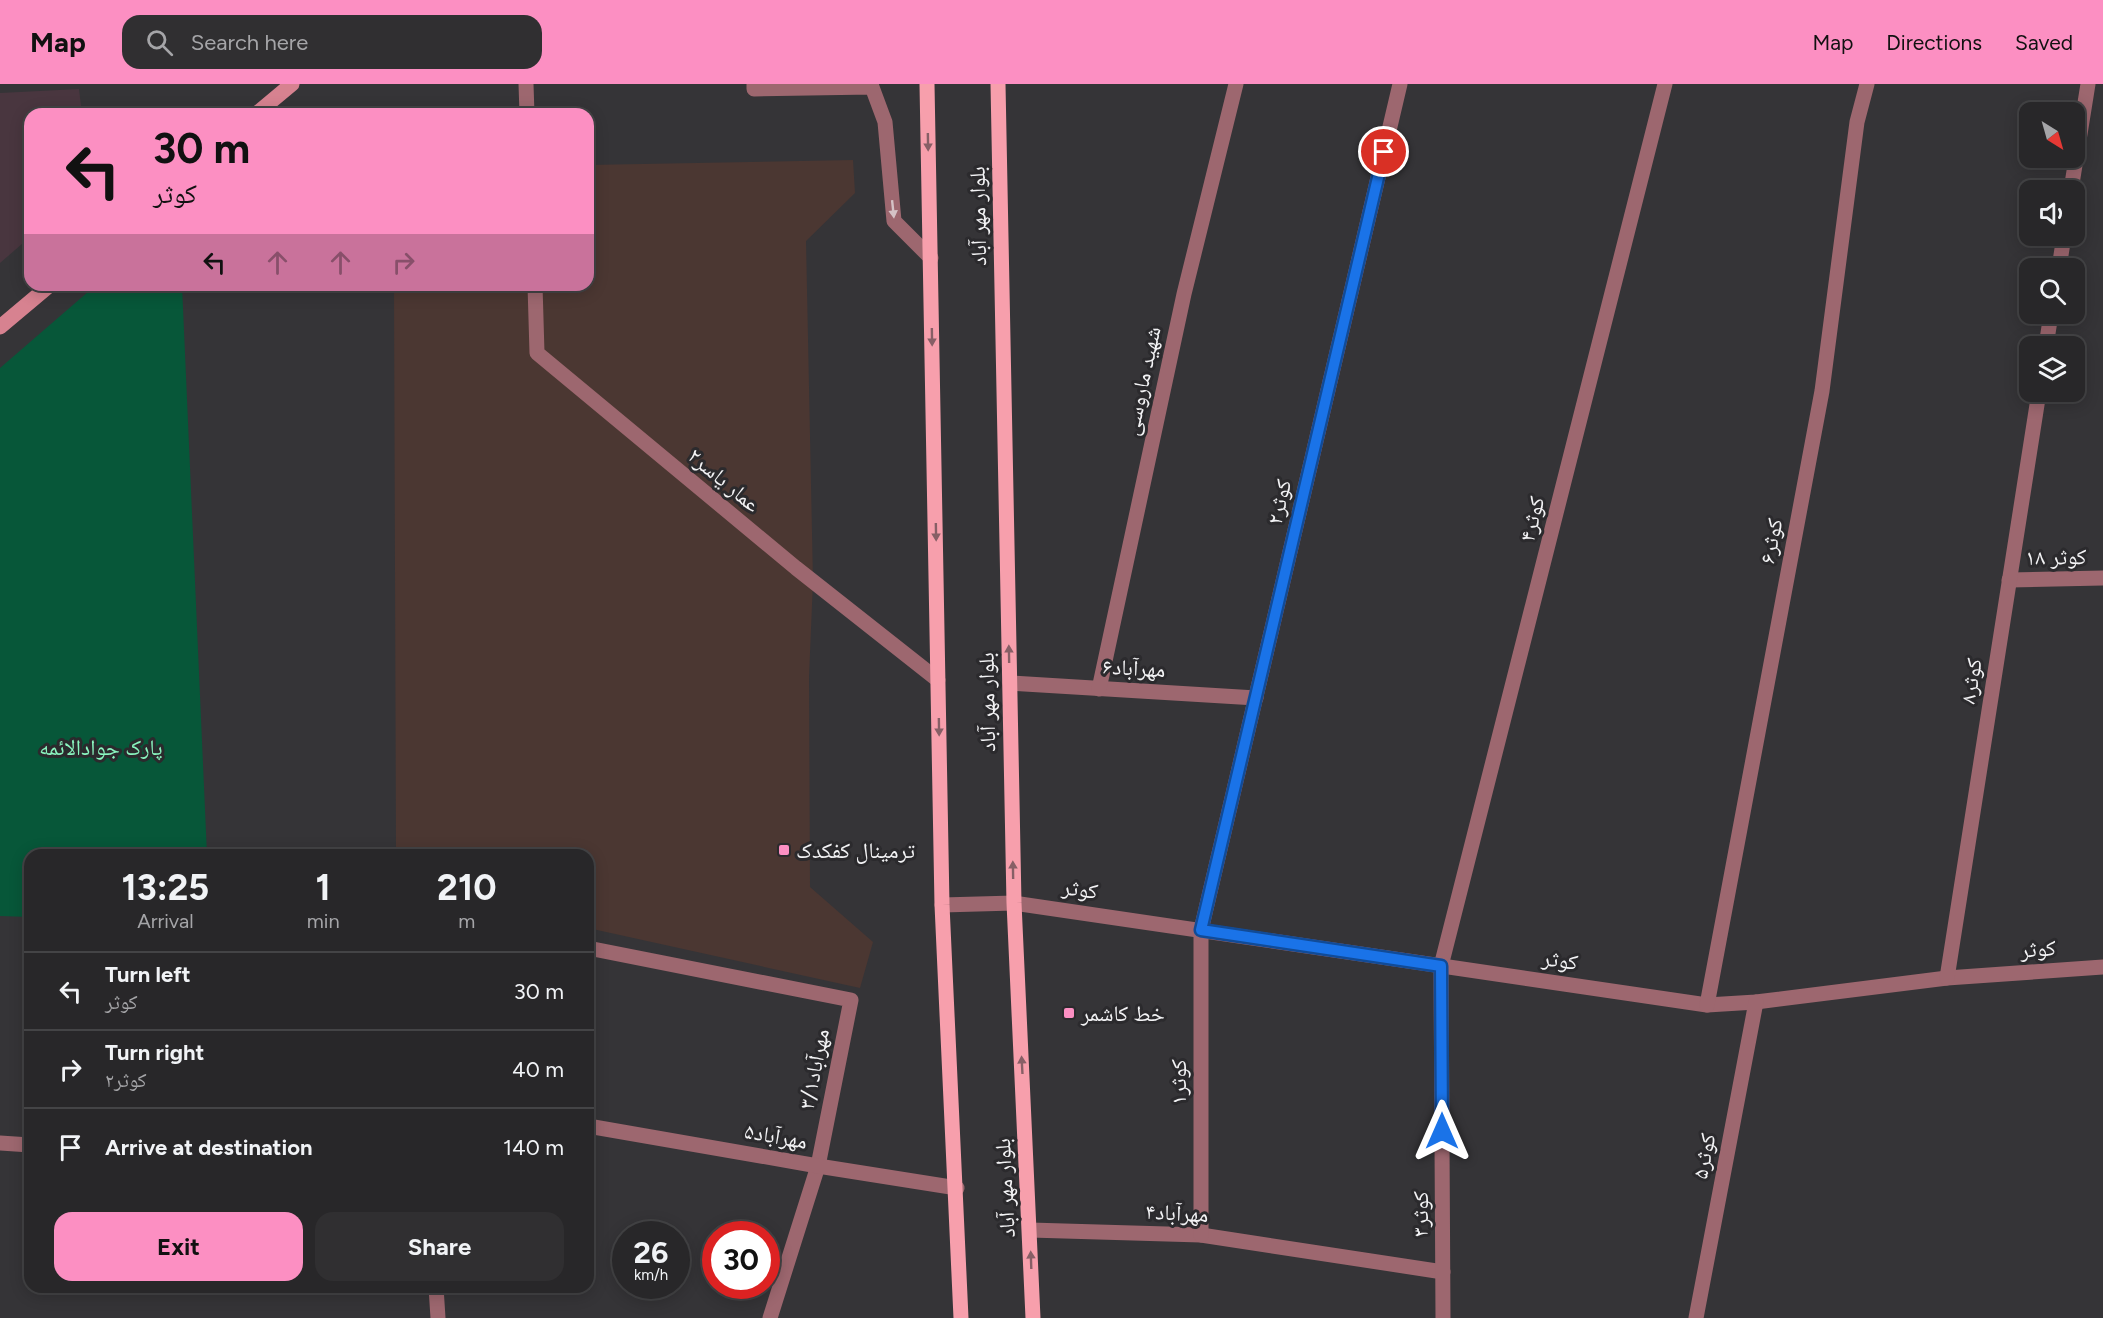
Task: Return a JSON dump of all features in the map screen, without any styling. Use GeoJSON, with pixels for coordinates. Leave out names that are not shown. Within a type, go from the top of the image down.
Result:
{"type":"FeatureCollection","features":[{"type":"Feature","properties":{"kind":"main road"},"geometry":{"type":"LineString","coordinates":[[927,84],[942,905],[957,1188],[961,1318]]}},
{"type":"Feature","properties":{"kind":"main road","name":"بلوار مهر آباد"},"geometry":{"type":"LineString","coordinates":[[998,84],[1014,903],[1033,1318]]}},
{"type":"Feature","properties":{"kind":"street"},"geometry":{"type":"LineString","coordinates":[[263,108],[292,84]]}},
{"type":"Feature","properties":{"kind":"street"},"geometry":{"type":"LineString","coordinates":[[526,84],[527,108]]}},
{"type":"Feature","properties":{"kind":"street"},"geometry":{"type":"LineString","coordinates":[[754,84],[754,89],[790,86],[872,87],[885,122],[894,221],[931,258]]}},
{"type":"Feature","properties":{"kind":"street","name":"شهید ماروسی"},"geometry":{"type":"LineString","coordinates":[[1099,689],[1184,294],[1236,84]]}},
{"type":"Feature","properties":{"kind":"street","name":"کوثر۲"},"geometry":{"type":"LineString","coordinates":[[1201,930],[1400,84]]}},
{"type":"Feature","properties":{"kind":"street","name":"کوثر۴"},"geometry":{"type":"LineString","coordinates":[[1441,966],[1665,84]]}},
{"type":"Feature","properties":{"kind":"street","name":"کوثر۶"},"geometry":{"type":"LineString","coordinates":[[1707,1005],[1822,391],[1857,122],[1867,84]]}},
{"type":"Feature","properties":{"kind":"street"},"geometry":{"type":"LineString","coordinates":[[2073,180],[2088,84]]}},
{"type":"Feature","properties":{"kind":"street"},"geometry":{"type":"LineString","coordinates":[[0,327],[43,291]]}},
{"type":"Feature","properties":{"kind":"street","name":"عمار یاسر۲"},"geometry":{"type":"LineString","coordinates":[[535,291],[537,353],[796,568],[938,680]]}},
{"type":"Feature","properties":{"kind":"street","name":"کوثر۸"},"geometry":{"type":"LineString","coordinates":[[1947,978],[2037,402]]}},
{"type":"Feature","properties":{"kind":"street","name":"کوثر ۱۸"},"geometry":{"type":"LineString","coordinates":[[2009,580],[2103,578]]}},
{"type":"Feature","properties":{"kind":"street","name":"مهرآباد۶"},"geometry":{"type":"LineString","coordinates":[[1010,683],[1256,698]]}},
{"type":"Feature","properties":{"kind":"street","name":"کوثر"},"geometry":{"type":"LineString","coordinates":[[942,905],[1014,903],[1707,1005],[1756,1002],[1947,978],[2103,967]]}},
{"type":"Feature","properties":{"kind":"street","name":"کوثر۱"},"geometry":{"type":"LineString","coordinates":[[1201,930],[1201,1235]]}},
{"type":"Feature","properties":{"kind":"street","name":"مهرآباد۳/۱"},"geometry":{"type":"LineString","coordinates":[[594,949],[851,1000],[818,1166],[770,1318]]}},
{"type":"Feature","properties":{"kind":"street","name":"کوثر۳"},"geometry":{"type":"LineString","coordinates":[[1441,966],[1443,1318]]}},
{"type":"Feature","properties":{"kind":"street","name":"کوثر۵"},"geometry":{"type":"LineString","coordinates":[[1696,1318],[1756,1002]]}},
{"type":"Feature","properties":{"kind":"street","name":"مهرآباد۵"},"geometry":{"type":"LineString","coordinates":[[594,1127],[957,1188]]}},
{"type":"Feature","properties":{"kind":"street"},"geometry":{"type":"LineString","coordinates":[[0,1143],[24,1145]]}},
{"type":"Feature","properties":{"kind":"street","name":"مهرآباد۴"},"geometry":{"type":"LineString","coordinates":[[1030,1230],[1201,1235],[1443,1272]]}},
{"type":"Feature","properties":{"kind":"street"},"geometry":{"type":"LineString","coordinates":[[436,1293],[438,1318]]}},
{"type":"Feature","properties":{"kind":"shaded area"},"geometry":{"type":"Polygon","coordinates":[[[79,89],[81,108],[24,108],[24,242],[0,263],[0,93],[79,89]]]}},
{"type":"Feature","properties":{"kind":"shaded area"},"geometry":{"type":"Polygon","coordinates":[[[853,160],[855,193],[806,241],[813,581],[809,677],[810,887],[873,942],[860,988],[594,929],[594,849],[396,849],[394,291],[594,291],[594,165],[853,160]]]}},
{"type":"Feature","properties":{"kind":"green space","name":"پارک جوادالائمه"},"geometry":{"type":"Polygon","coordinates":[[[89,291],[182,291],[207,849],[24,849],[24,917],[0,916],[0,368],[89,291]]]}},
{"type":"Feature","properties":{"kind":"place","name":"ترمینال کفکدک"},"geometry":{"type":"Point","coordinates":[784,850]}},
{"type":"Feature","properties":{"kind":"place","name":"خط کاشمر"},"geometry":{"type":"Point","coordinates":[1069,1013]}},
{"type":"Feature","properties":{"kind":"route"},"geometry":{"type":"LineString","coordinates":[[1384,152],[1201,930],[1441,966],[1442,1131]]}}]}
